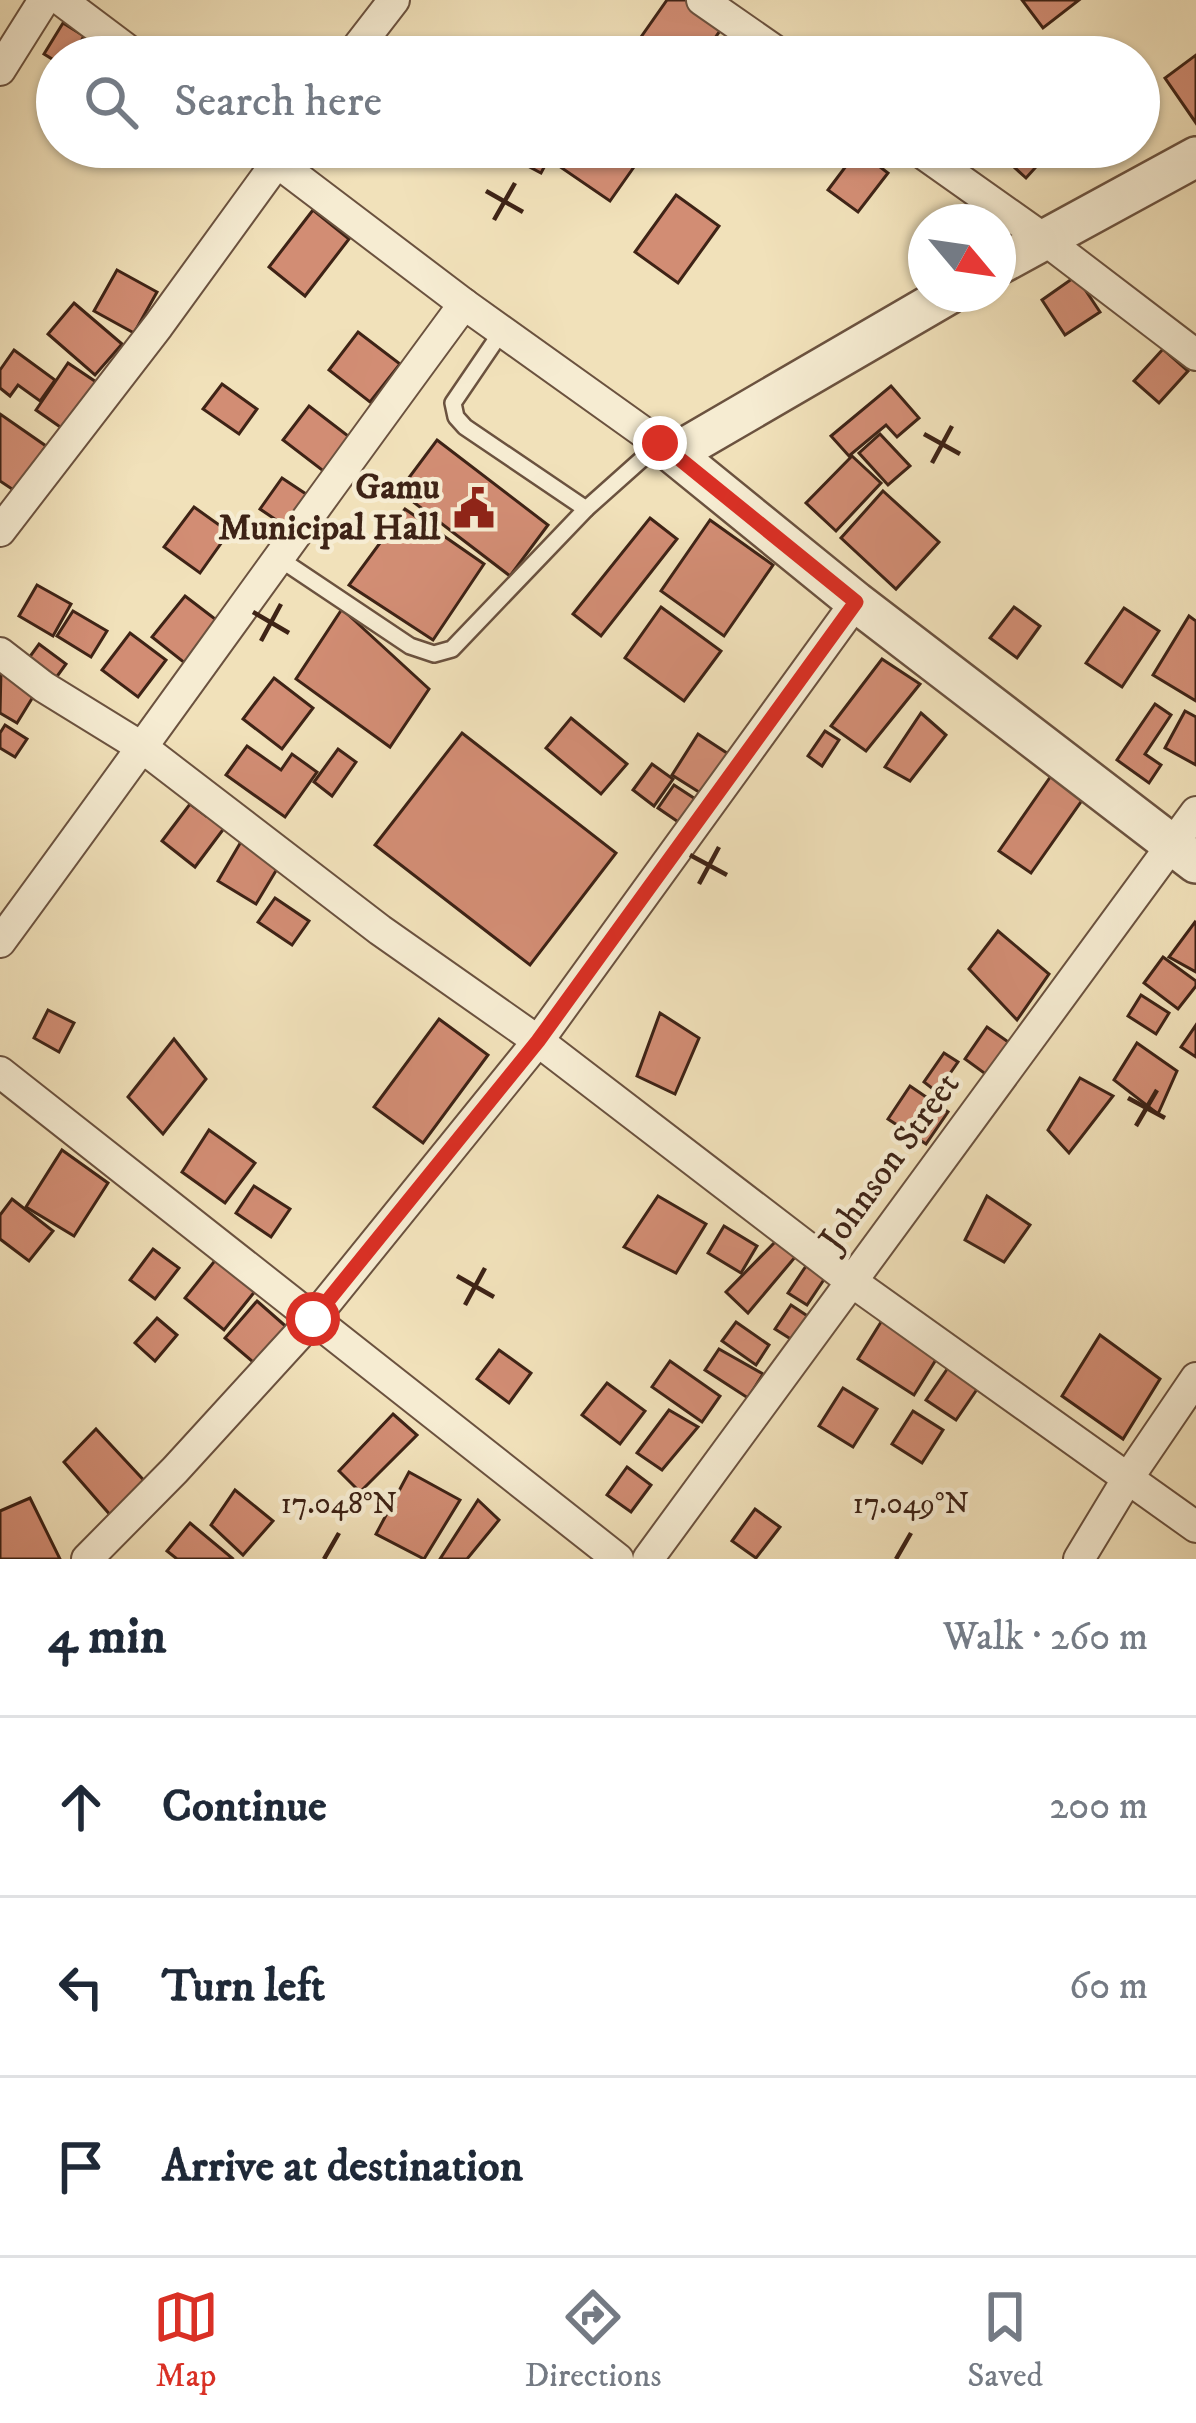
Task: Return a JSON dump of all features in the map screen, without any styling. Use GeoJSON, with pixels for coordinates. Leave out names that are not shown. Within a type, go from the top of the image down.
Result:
{"type":"FeatureCollection","features":[{"type":"Feature","properties":{"kind":"street"},"geometry":{"type":"LineString","coordinates":[[0,70],[44,0]]}},
{"type":"Feature","properties":{"kind":"street"},"geometry":{"type":"LineString","coordinates":[[61,0],[109,36]]}},
{"type":"Feature","properties":{"kind":"street"},"geometry":{"type":"LineString","coordinates":[[366,36],[394,0]]}},
{"type":"Feature","properties":{"kind":"street"},"geometry":{"type":"LineString","coordinates":[[702,0],[754,36]]}},
{"type":"Feature","properties":{"kind":"street"},"geometry":{"type":"LineString","coordinates":[[1016,255],[1196,158]]}},
{"type":"Feature","properties":{"kind":"street"},"geometry":{"type":"LineString","coordinates":[[0,531],[158,326],[263,168]]}},
{"type":"Feature","properties":{"kind":"street"},"geometry":{"type":"LineString","coordinates":[[294,168],[464,304],[667,448],[856,602],[1185,854]]}},
{"type":"Feature","properties":{"kind":"street"},"geometry":{"type":"LineString","coordinates":[[944,168],[1196,355]]}},
{"type":"Feature","properties":{"kind":"street"},"geometry":{"type":"LineString","coordinates":[[0,942],[464,304]]}},
{"type":"Feature","properties":{"kind":"street"},"geometry":{"type":"LineString","coordinates":[[667,448],[916,312]]}},
{"type":"Feature","properties":{"kind":"street"},"geometry":{"type":"LineString","coordinates":[[87,1559],[313,1319],[538,1041],[856,602]]}},
{"type":"Feature","properties":{"kind":"street"},"geometry":{"type":"LineString","coordinates":[[0,653],[44,687],[142,748],[380,930],[538,1041],[850,1281],[1196,1527]]}},
{"type":"Feature","properties":{"kind":"street","name":"Johnson Street"},"geometry":{"type":"LineString","coordinates":[[648,1559],[850,1281],[1185,854],[1196,812]]}},
{"type":"Feature","properties":{"kind":"street"},"geometry":{"type":"LineString","coordinates":[[0,1072],[618,1559]]}},
{"type":"Feature","properties":{"kind":"street"},"geometry":{"type":"LineString","coordinates":[[1079,1559],[1196,1378]]}},
{"type":"Feature","properties":{"kind":"lane"},"geometry":{"type":"LineString","coordinates":[[502,331],[453,403],[456,417],[586,509]]}},
{"type":"Feature","properties":{"kind":"lane"},"geometry":{"type":"LineString","coordinates":[[277,557],[410,646],[434,654],[452,649],[586,509],[667,448]]}},
{"type":"Feature","properties":{"kind":"building"},"geometry":{"type":"Polygon","coordinates":[[[667,0],[689,0],[724,25],[716,36],[642,36],[667,0]]]}},
{"type":"Feature","properties":{"kind":"building"},"geometry":{"type":"Polygon","coordinates":[[[1022,0],[1079,0],[1043,28],[1022,0]]]}},
{"type":"Feature","properties":{"kind":"building"},"geometry":{"type":"Polygon","coordinates":[[[63,23],[84,36],[55,36],[63,23]]]}},
{"type":"Feature","properties":{"kind":"building"},"geometry":{"type":"Polygon","coordinates":[[[1196,55],[1196,123],[1165,78],[1196,55]]]}},
{"type":"Feature","properties":{"kind":"building"},"geometry":{"type":"Polygon","coordinates":[[[562,168],[633,168],[610,201],[562,168]]]}},
{"type":"Feature","properties":{"kind":"building"},"geometry":{"type":"Polygon","coordinates":[[[844,168],[881,168],[888,173],[858,212],[828,190],[844,168]]]}},
{"type":"Feature","properties":{"kind":"building"},"geometry":{"type":"Polygon","coordinates":[[[1015,168],[1035,168],[1026,178],[1015,168]]]}},
{"type":"Feature","properties":{"kind":"building"},"geometry":{"type":"Polygon","coordinates":[[[676,195],[719,226],[678,283],[635,252],[676,195]]]}},
{"type":"Feature","properties":{"kind":"building"},"geometry":{"type":"Polygon","coordinates":[[[313,210],[349,239],[305,296],[269,267],[313,210]]]}},
{"type":"Feature","properties":{"kind":"building"},"geometry":{"type":"Polygon","coordinates":[[[117,270],[157,292],[134,333],[94,311],[117,270]]]}},
{"type":"Feature","properties":{"kind":"building"},"geometry":{"type":"Polygon","coordinates":[[[1076,276],[1100,312],[1065,335],[1042,300],[1076,276]]]}},
{"type":"Feature","properties":{"kind":"building"},"geometry":{"type":"Polygon","coordinates":[[[74,303],[122,344],[95,375],[48,334],[74,303]]]}},
{"type":"Feature","properties":{"kind":"building"},"geometry":{"type":"Polygon","coordinates":[[[358,332],[400,364],[370,402],[329,370],[358,332]]]}},
{"type":"Feature","properties":{"kind":"building"},"geometry":{"type":"Polygon","coordinates":[[[1163,349],[1188,371],[1159,403],[1134,381],[1163,349]]]}},
{"type":"Feature","properties":{"kind":"building"},"geometry":{"type":"Polygon","coordinates":[[[14,350],[55,380],[40,401],[18,385],[10,396],[0,388],[0,370],[14,350]]]}},
{"type":"Feature","properties":{"kind":"building"},"geometry":{"type":"Polygon","coordinates":[[[68,363],[105,388],[73,436],[36,410],[68,363]]]}},
{"type":"Feature","properties":{"kind":"building"},"geometry":{"type":"Polygon","coordinates":[[[222,384],[257,409],[239,434],[203,409],[222,384]]]}},
{"type":"Feature","properties":{"kind":"building"},"geometry":{"type":"Polygon","coordinates":[[[891,386],[919,418],[897,437],[886,425],[849,456],[831,436],[891,386]]]}},
{"type":"Feature","properties":{"kind":"building"},"geometry":{"type":"Polygon","coordinates":[[[309,406],[352,439],[326,473],[283,440],[309,406]]]}},
{"type":"Feature","properties":{"kind":"building"},"geometry":{"type":"Polygon","coordinates":[[[0,414],[46,446],[15,491],[0,481],[0,414]]]}},
{"type":"Feature","properties":{"kind":"building"},"geometry":{"type":"Polygon","coordinates":[[[880,434],[910,466],[888,485],[859,453],[880,434]]]}},
{"type":"Feature","properties":{"kind":"building","name":"Gamu Municipal Hall"},"geometry":{"type":"Polygon","coordinates":[[[437,440],[548,525],[510,576],[399,491],[437,440]]]}},
{"type":"Feature","properties":{"kind":"building"},"geometry":{"type":"Polygon","coordinates":[[[852,456],[881,483],[836,531],[806,503],[852,456]]]}},
{"type":"Feature","properties":{"kind":"building"},"geometry":{"type":"Polygon","coordinates":[[[282,478],[309,496],[288,528],[260,509],[282,478]]]}},
{"type":"Feature","properties":{"kind":"building"},"geometry":{"type":"Polygon","coordinates":[[[883,491],[939,542],[896,589],[841,538],[883,491]]]}},
{"type":"Feature","properties":{"kind":"building"},"geometry":{"type":"Polygon","coordinates":[[[194,507],[229,532],[200,573],[164,547],[194,507]]]}},
{"type":"Feature","properties":{"kind":"building"},"geometry":{"type":"Polygon","coordinates":[[[405,509],[484,564],[433,640],[349,585],[405,509]]]}},
{"type":"Feature","properties":{"kind":"building"},"geometry":{"type":"Polygon","coordinates":[[[650,518],[677,539],[601,636],[573,614],[650,518]]]}},
{"type":"Feature","properties":{"kind":"building"},"geometry":{"type":"Polygon","coordinates":[[[710,520],[773,565],[724,636],[661,591],[710,520]]]}},
{"type":"Feature","properties":{"kind":"building"},"geometry":{"type":"Polygon","coordinates":[[[37,585],[71,604],[53,636],[19,616],[37,585]]]}},
{"type":"Feature","properties":{"kind":"building"},"geometry":{"type":"Polygon","coordinates":[[[185,596],[219,622],[186,664],[152,637],[185,596]]]}},
{"type":"Feature","properties":{"kind":"building"},"geometry":{"type":"Polygon","coordinates":[[[661,607],[721,651],[684,701],[625,658],[661,607]]]}},
{"type":"Feature","properties":{"kind":"building"},"geometry":{"type":"Polygon","coordinates":[[[1014,607],[1040,626],[1017,658],[990,638],[1014,607]]]}},
{"type":"Feature","properties":{"kind":"building"},"geometry":{"type":"Polygon","coordinates":[[[1124,608],[1159,631],[1122,687],[1086,663],[1124,608]]]}},
{"type":"Feature","properties":{"kind":"building"},"geometry":{"type":"Polygon","coordinates":[[[342,609],[429,689],[390,747],[296,679],[342,609]]]}},
{"type":"Feature","properties":{"kind":"building"},"geometry":{"type":"Polygon","coordinates":[[[73,611],[107,631],[91,657],[57,636],[73,611]]]}},
{"type":"Feature","properties":{"kind":"building"},"geometry":{"type":"Polygon","coordinates":[[[1189,616],[1196,621],[1196,701],[1153,675],[1189,616]]]}},
{"type":"Feature","properties":{"kind":"building"},"geometry":{"type":"Polygon","coordinates":[[[130,633],[166,660],[138,697],[102,670],[130,633]]]}},
{"type":"Feature","properties":{"kind":"building"},"geometry":{"type":"Polygon","coordinates":[[[39,644],[66,664],[53,682],[26,662],[39,644]]]}},
{"type":"Feature","properties":{"kind":"building"},"geometry":{"type":"Polygon","coordinates":[[[882,659],[920,684],[866,751],[831,726],[882,659]]]}},
{"type":"Feature","properties":{"kind":"building"},"geometry":{"type":"Polygon","coordinates":[[[1,670],[36,692],[17,723],[0,713],[1,670]]]}},
{"type":"Feature","properties":{"kind":"building"},"geometry":{"type":"Polygon","coordinates":[[[274,678],[313,708],[282,749],[243,719],[274,678]]]}},
{"type":"Feature","properties":{"kind":"building"},"geometry":{"type":"Polygon","coordinates":[[[1155,704],[1171,715],[1145,754],[1161,765],[1149,783],[1117,760],[1155,704]]]}},
{"type":"Feature","properties":{"kind":"building"},"geometry":{"type":"Polygon","coordinates":[[[1185,711],[1196,717],[1196,765],[1165,748],[1185,711]]]}},
{"type":"Feature","properties":{"kind":"building"},"geometry":{"type":"Polygon","coordinates":[[[921,713],[946,735],[910,781],[885,767],[921,713]]]}},
{"type":"Feature","properties":{"kind":"building"},"geometry":{"type":"Polygon","coordinates":[[[571,718],[627,764],[601,794],[546,748],[571,718]]]}},
{"type":"Feature","properties":{"kind":"building"},"geometry":{"type":"Polygon","coordinates":[[[5,725],[27,739],[15,757],[0,748],[5,725]]]}},
{"type":"Feature","properties":{"kind":"building"},"geometry":{"type":"Polygon","coordinates":[[[825,731],[839,740],[822,766],[808,756],[825,731]]]}},
{"type":"Feature","properties":{"kind":"building"},"geometry":{"type":"Polygon","coordinates":[[[462,733],[616,853],[530,965],[375,845],[462,733]]]}},
{"type":"Feature","properties":{"kind":"building"},"geometry":{"type":"Polygon","coordinates":[[[698,734],[736,759],[710,799],[672,775],[698,734]]]}},
{"type":"Feature","properties":{"kind":"building"},"geometry":{"type":"Polygon","coordinates":[[[247,746],[281,770],[292,754],[317,772],[285,817],[226,775],[247,746]]]}},
{"type":"Feature","properties":{"kind":"building"},"geometry":{"type":"Polygon","coordinates":[[[338,749],[356,762],[332,796],[314,782],[338,749]]]}},
{"type":"Feature","properties":{"kind":"building"},"geometry":{"type":"Polygon","coordinates":[[[652,764],[673,779],[654,806],[633,790],[652,764]]]}},
{"type":"Feature","properties":{"kind":"building"},"geometry":{"type":"Polygon","coordinates":[[[1053,773],[1085,796],[1031,873],[999,851],[1053,773]]]}},
{"type":"Feature","properties":{"kind":"building"},"geometry":{"type":"Polygon","coordinates":[[[674,785],[703,804],[687,828],[658,808],[674,785]]]}},
{"type":"Feature","properties":{"kind":"building"},"geometry":{"type":"Polygon","coordinates":[[[190,804],[206,816],[211,810],[228,823],[195,867],[162,841],[190,804]]]}},
{"type":"Feature","properties":{"kind":"building"},"geometry":{"type":"Polygon","coordinates":[[[242,840],[280,864],[256,904],[218,881],[242,840]]]}},
{"type":"Feature","properties":{"kind":"building"},"geometry":{"type":"Polygon","coordinates":[[[275,898],[309,921],[292,945],[258,922],[275,898]]]}},
{"type":"Feature","properties":{"kind":"building"},"geometry":{"type":"Polygon","coordinates":[[[1196,923],[1196,972],[1169,957],[1196,923]]]}},
{"type":"Feature","properties":{"kind":"building"},"geometry":{"type":"Polygon","coordinates":[[[998,931],[1049,974],[1017,1020],[969,969],[998,931]]]}},
{"type":"Feature","properties":{"kind":"building"},"geometry":{"type":"Polygon","coordinates":[[[1163,957],[1196,981],[1178,1009],[1144,983],[1163,957]]]}},
{"type":"Feature","properties":{"kind":"building"},"geometry":{"type":"Polygon","coordinates":[[[1141,995],[1169,1013],[1156,1034],[1128,1016],[1141,995]]]}},
{"type":"Feature","properties":{"kind":"building"},"geometry":{"type":"Polygon","coordinates":[[[48,1010],[74,1023],[59,1052],[34,1038],[48,1010]]]}},
{"type":"Feature","properties":{"kind":"building"},"geometry":{"type":"Polygon","coordinates":[[[660,1013],[699,1038],[675,1094],[637,1076],[660,1013]]]}},
{"type":"Feature","properties":{"kind":"building"},"geometry":{"type":"Polygon","coordinates":[[[439,1019],[488,1055],[423,1143],[374,1107],[439,1019]]]}},
{"type":"Feature","properties":{"kind":"building"},"geometry":{"type":"Polygon","coordinates":[[[1196,1025],[1196,1057],[1181,1047],[1196,1025]]]}},
{"type":"Feature","properties":{"kind":"building"},"geometry":{"type":"Polygon","coordinates":[[[987,1027],[1014,1046],[991,1078],[965,1059],[987,1027]]]}},
{"type":"Feature","properties":{"kind":"building"},"geometry":{"type":"Polygon","coordinates":[[[174,1039],[206,1079],[163,1134],[128,1097],[174,1039]]]}},
{"type":"Feature","properties":{"kind":"building"},"geometry":{"type":"Polygon","coordinates":[[[1137,1043],[1177,1071],[1158,1114],[1114,1080],[1137,1043]]]}},
{"type":"Feature","properties":{"kind":"building"},"geometry":{"type":"Polygon","coordinates":[[[944,1053],[958,1062],[937,1092],[924,1082],[944,1053]]]}},
{"type":"Feature","properties":{"kind":"building"},"geometry":{"type":"Polygon","coordinates":[[[1080,1078],[1113,1096],[1069,1153],[1048,1130],[1080,1078]]]}},
{"type":"Feature","properties":{"kind":"building"},"geometry":{"type":"Polygon","coordinates":[[[910,1086],[948,1112],[926,1144],[888,1119],[910,1086]]]}},
{"type":"Feature","properties":{"kind":"building"},"geometry":{"type":"Polygon","coordinates":[[[209,1130],[255,1163],[225,1203],[182,1172],[209,1130]]]}},
{"type":"Feature","properties":{"kind":"building"},"geometry":{"type":"Polygon","coordinates":[[[62,1150],[108,1183],[74,1236],[26,1207],[62,1150]]]}},
{"type":"Feature","properties":{"kind":"building"},"geometry":{"type":"Polygon","coordinates":[[[254,1186],[290,1209],[271,1237],[236,1213],[254,1186]]]}},
{"type":"Feature","properties":{"kind":"building"},"geometry":{"type":"Polygon","coordinates":[[[658,1196],[706,1224],[676,1273],[624,1247],[658,1196]]]}},
{"type":"Feature","properties":{"kind":"building"},"geometry":{"type":"Polygon","coordinates":[[[987,1196],[1030,1225],[1004,1262],[965,1240],[987,1196]]]}},
{"type":"Feature","properties":{"kind":"building"},"geometry":{"type":"Polygon","coordinates":[[[12,1199],[53,1231],[29,1261],[0,1239],[0,1215],[12,1199]]]}},
{"type":"Feature","properties":{"kind":"building"},"geometry":{"type":"Polygon","coordinates":[[[724,1226],[757,1246],[741,1273],[708,1253],[724,1226]]]}},
{"type":"Feature","properties":{"kind":"building"},"geometry":{"type":"Polygon","coordinates":[[[776,1241],[796,1256],[748,1313],[726,1292],[776,1241]]]}},
{"type":"Feature","properties":{"kind":"building"},"geometry":{"type":"Polygon","coordinates":[[[153,1249],[179,1268],[155,1299],[130,1280],[153,1249]]]}},
{"type":"Feature","properties":{"kind":"building"},"geometry":{"type":"Polygon","coordinates":[[[217,1258],[256,1290],[224,1330],[185,1298],[217,1258]]]}},
{"type":"Feature","properties":{"kind":"building"},"geometry":{"type":"Polygon","coordinates":[[[806,1266],[825,1278],[807,1305],[788,1293],[806,1266]]]}},
{"type":"Feature","properties":{"kind":"building"},"geometry":{"type":"Polygon","coordinates":[[[257,1301],[290,1330],[259,1367],[225,1338],[257,1301]]]}},
{"type":"Feature","properties":{"kind":"building"},"geometry":{"type":"Polygon","coordinates":[[[791,1305],[812,1319],[797,1343],[775,1329],[791,1305]]]}},
{"type":"Feature","properties":{"kind":"building"},"geometry":{"type":"Polygon","coordinates":[[[886,1314],[942,1350],[914,1395],[858,1359],[886,1314]]]}},
{"type":"Feature","properties":{"kind":"building"},"geometry":{"type":"Polygon","coordinates":[[[157,1318],[177,1335],[155,1361],[135,1343],[157,1318]]]}},
{"type":"Feature","properties":{"kind":"building"},"geometry":{"type":"Polygon","coordinates":[[[736,1322],[769,1345],[756,1365],[722,1341],[736,1322]]]}},
{"type":"Feature","properties":{"kind":"building"},"geometry":{"type":"Polygon","coordinates":[[[1100,1335],[1160,1379],[1123,1439],[1062,1396],[1100,1335]]]}},
{"type":"Feature","properties":{"kind":"building"},"geometry":{"type":"Polygon","coordinates":[[[719,1349],[763,1374],[748,1398],[705,1370],[719,1349]]]}},
{"type":"Feature","properties":{"kind":"building"},"geometry":{"type":"Polygon","coordinates":[[[499,1350],[531,1373],[509,1403],[477,1379],[499,1350]]]}},
{"type":"Feature","properties":{"kind":"building"},"geometry":{"type":"Polygon","coordinates":[[[670,1361],[720,1396],[702,1422],[652,1387],[670,1361]]]}},
{"type":"Feature","properties":{"kind":"building"},"geometry":{"type":"Polygon","coordinates":[[[952,1362],[982,1382],[956,1420],[926,1400],[952,1362]]]}},
{"type":"Feature","properties":{"kind":"building"},"geometry":{"type":"Polygon","coordinates":[[[607,1383],[645,1411],[620,1444],[582,1415],[607,1383]]]}},
{"type":"Feature","properties":{"kind":"building"},"geometry":{"type":"Polygon","coordinates":[[[843,1388],[877,1409],[853,1447],[819,1426],[843,1388]]]}},
{"type":"Feature","properties":{"kind":"building"},"geometry":{"type":"Polygon","coordinates":[[[669,1410],[698,1427],[662,1470],[637,1453],[669,1410]]]}},
{"type":"Feature","properties":{"kind":"building"},"geometry":{"type":"Polygon","coordinates":[[[913,1411],[943,1430],[922,1463],[892,1444],[913,1411]]]}},
{"type":"Feature","properties":{"kind":"building"},"geometry":{"type":"Polygon","coordinates":[[[393,1414],[417,1435],[360,1492],[339,1471],[393,1414]]]}},
{"type":"Feature","properties":{"kind":"building"},"geometry":{"type":"Polygon","coordinates":[[[96,1429],[152,1489],[119,1525],[64,1462],[96,1429]]]}},
{"type":"Feature","properties":{"kind":"building"},"geometry":{"type":"Polygon","coordinates":[[[627,1467],[651,1485],[631,1512],[607,1495],[627,1467]]]}},
{"type":"Feature","properties":{"kind":"building"},"geometry":{"type":"Polygon","coordinates":[[[409,1472],[460,1500],[424,1559],[376,1534],[409,1472]]]}},
{"type":"Feature","properties":{"kind":"building"},"geometry":{"type":"Polygon","coordinates":[[[235,1490],[273,1521],[243,1555],[211,1525],[235,1490]]]}},
{"type":"Feature","properties":{"kind":"building"},"geometry":{"type":"Polygon","coordinates":[[[30,1498],[60,1559],[0,1559],[0,1511],[30,1498]]]}},
{"type":"Feature","properties":{"kind":"building"},"geometry":{"type":"Polygon","coordinates":[[[478,1500],[499,1520],[467,1559],[440,1559],[478,1500]]]}},
{"type":"Feature","properties":{"kind":"building"},"geometry":{"type":"Polygon","coordinates":[[[755,1509],[780,1527],[756,1558],[732,1541],[755,1509]]]}},
{"type":"Feature","properties":{"kind":"building"},"geometry":{"type":"Polygon","coordinates":[[[190,1523],[232,1558],[177,1559],[167,1551],[190,1523]]]}},
{"type":"Feature","properties":{"kind":"place","name":"Gamu Municipal Hall"},"geometry":{"type":"Point","coordinates":[474,508]}},
{"type":"Feature","properties":{"kind":"route"},"geometry":{"type":"LineString","coordinates":[[313,1319],[538,1041],[856,602],[660,443]]}}]}
